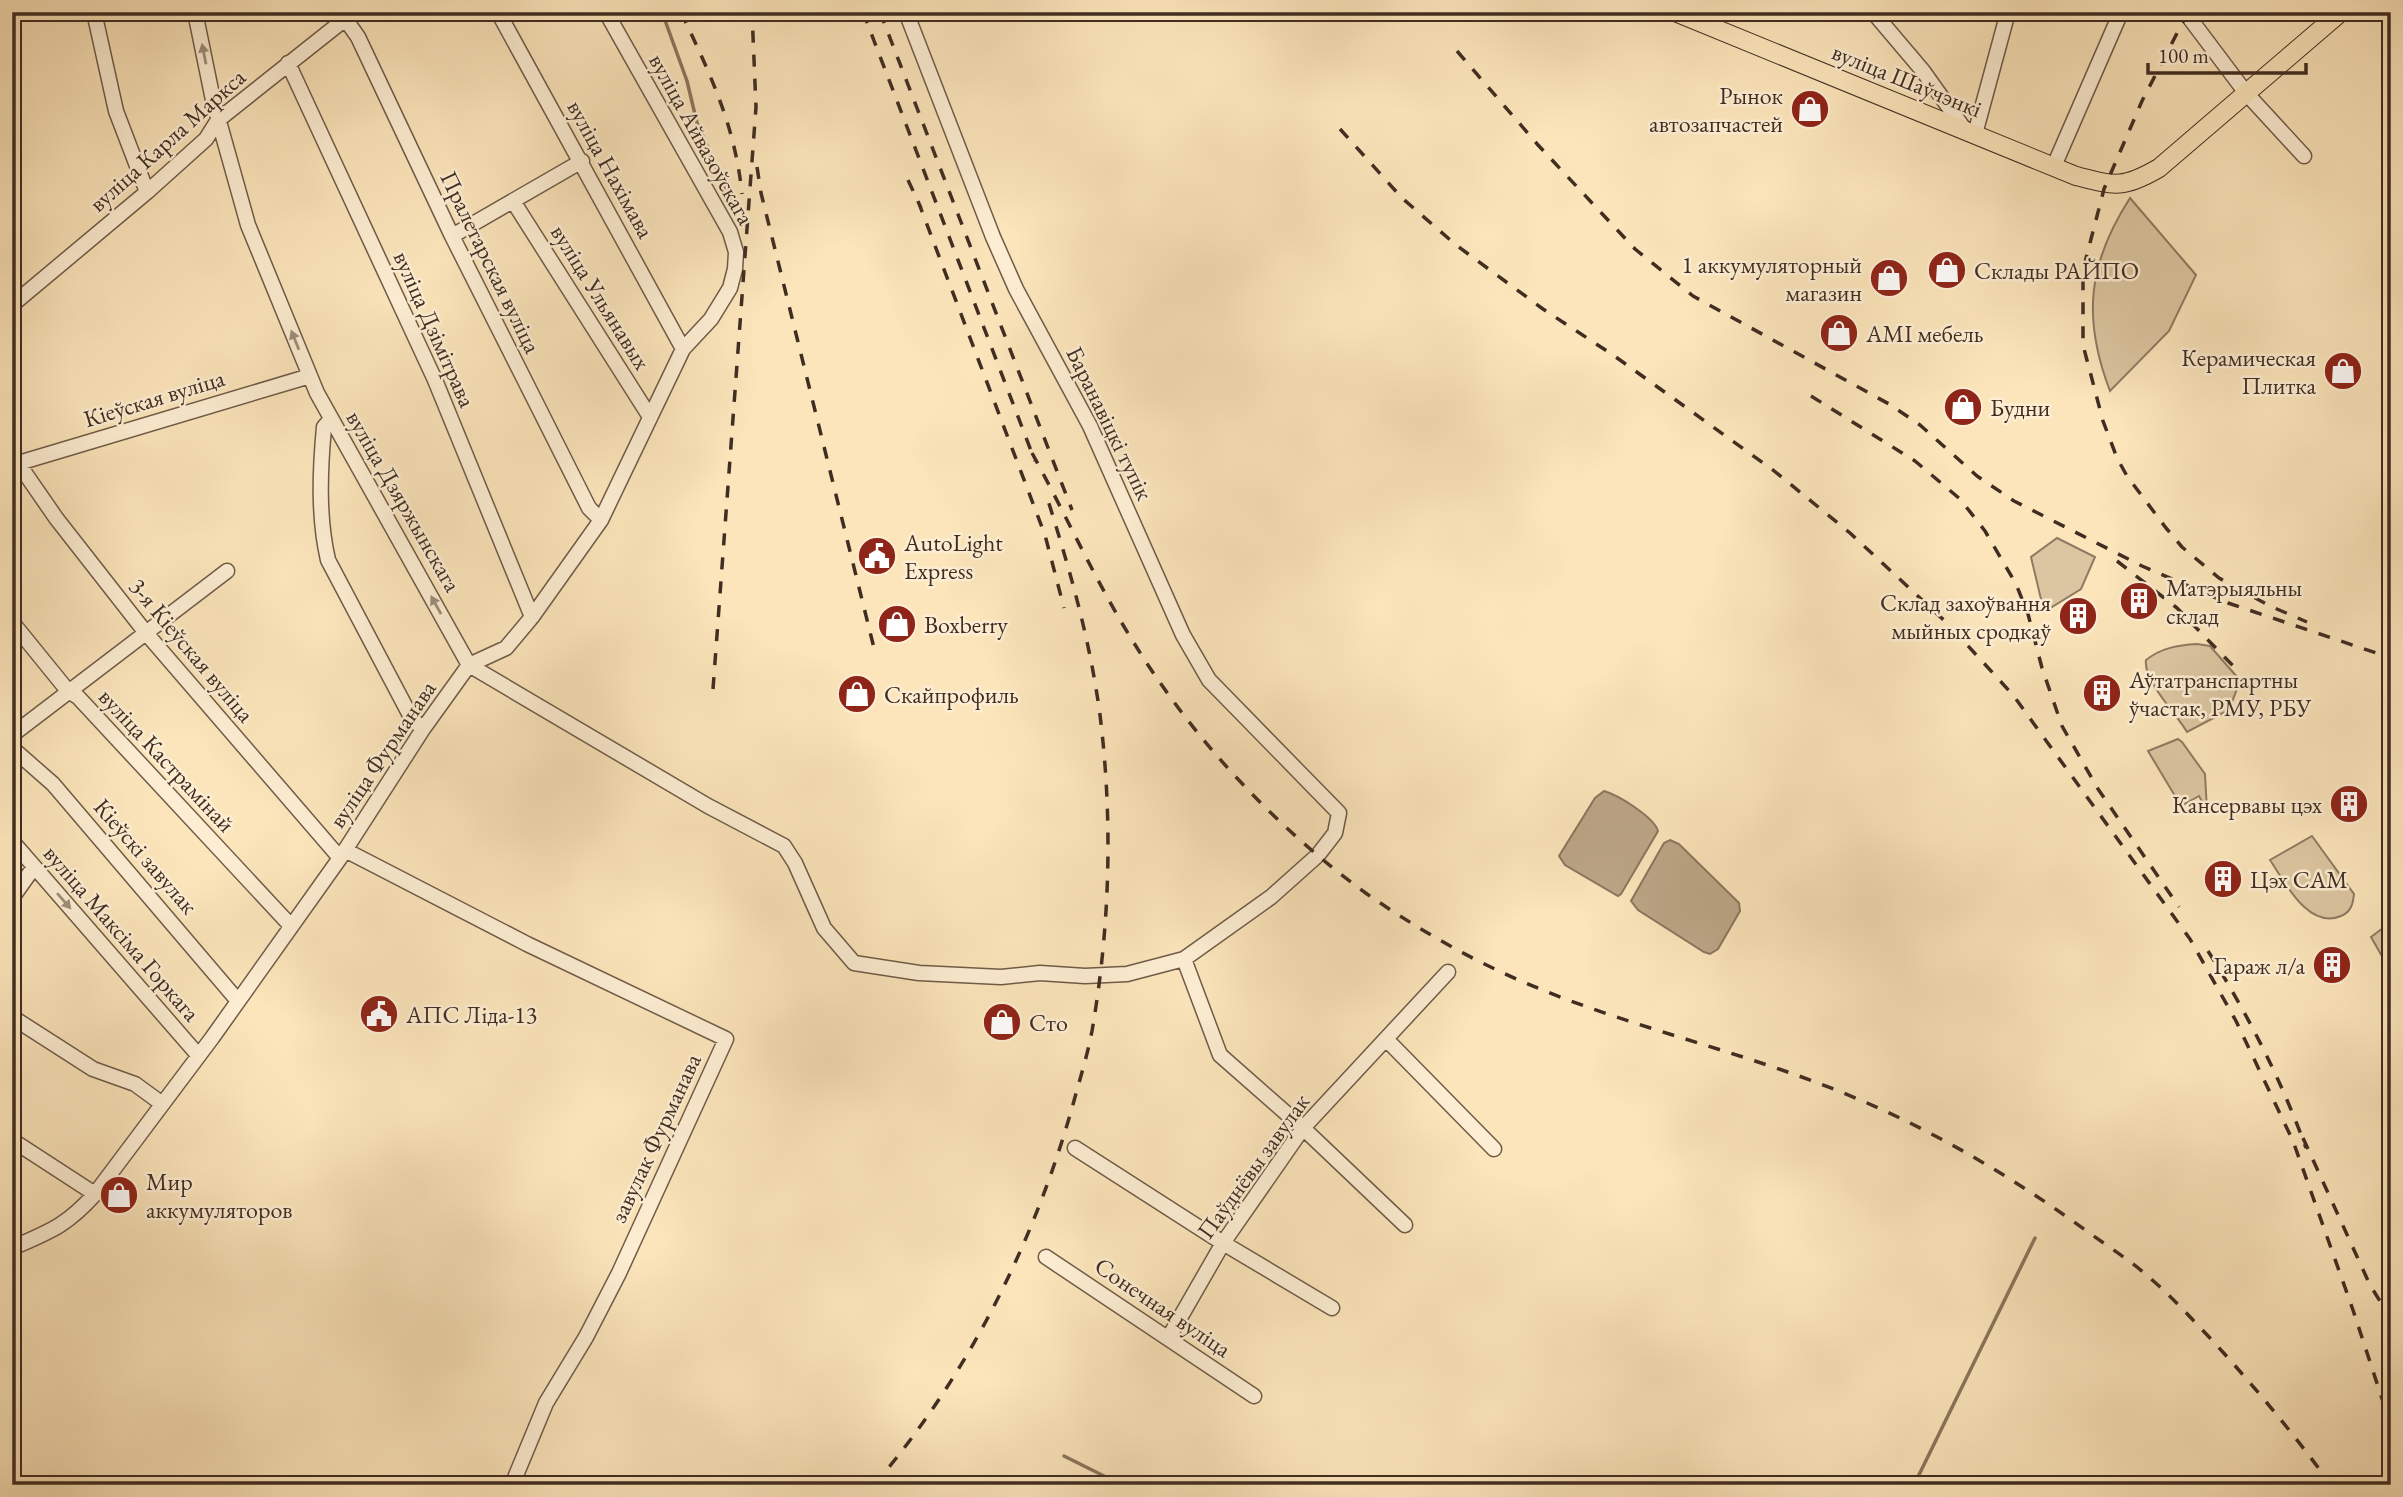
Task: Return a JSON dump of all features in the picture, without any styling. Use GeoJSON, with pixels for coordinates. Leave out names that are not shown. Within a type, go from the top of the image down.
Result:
{"type":"FeatureCollection","features":[{"type":"Feature","properties":{"kind":"main road","name":"вуліца Шаўчэнкі"},"geometry":{"type":"LineString","coordinates":[[1675,12],[2054,166],[2107,184],[2124,185],[2159,168],[2246,93]]}},
{"type":"Feature","properties":{"kind":"main road"},"geometry":{"type":"LineString","coordinates":[[2246,93],[2341,12]]}},
{"type":"Feature","properties":{"kind":"main road"},"geometry":{"type":"LineString","coordinates":[[2387,12],[2391,18]]}},
{"type":"Feature","properties":{"kind":"street"},"geometry":{"type":"LineString","coordinates":[[93,12],[116,111],[147,192]]}},
{"type":"Feature","properties":{"kind":"street","name":"вуліца Дзяржынскага"},"geometry":{"type":"LineString","coordinates":[[195,12],[218,120],[248,225],[310,376],[330,420],[469,665],[708,806],[785,846],[824,928],[854,963],[919,973],[1001,977],[1040,973],[1085,976],[1127,974],[1184,959]]}},
{"type":"Feature","properties":{"kind":"street","name":"вуліца Нахімава"},"geometry":{"type":"LineString","coordinates":[[499,12],[683,349]]}},
{"type":"Feature","properties":{"kind":"street","name":"вуліца Айвазоўскага"},"geometry":{"type":"LineString","coordinates":[[606,12],[713,199],[730,232],[736,252]]}},
{"type":"Feature","properties":{"kind":"street","name":"Баранавіцкі тупік"},"geometry":{"type":"LineString","coordinates":[[905,12],[1016,289],[1090,426],[1183,635],[1209,680],[1339,813],[1335,832],[1318,855],[1271,897],[1184,959]]}},
{"type":"Feature","properties":{"kind":"street"},"geometry":{"type":"LineString","coordinates":[[1872,12],[1923,71],[1970,132]]}},
{"type":"Feature","properties":{"kind":"street"},"geometry":{"type":"LineString","coordinates":[[1970,132],[2008,12]]}},
{"type":"Feature","properties":{"kind":"street"},"geometry":{"type":"LineString","coordinates":[[2054,166],[2121,12]]}},
{"type":"Feature","properties":{"kind":"street"},"geometry":{"type":"LineString","coordinates":[[2185,12],[2246,93],[2304,156]]}},
{"type":"Feature","properties":{"kind":"street","name":"вуліца Карла Маркса"},"geometry":{"type":"LineString","coordinates":[[12,305],[147,192],[206,139],[218,120],[350,16]]}},
{"type":"Feature","properties":{"kind":"street","name":"Пралетарская вуліца"},"geometry":{"type":"LineString","coordinates":[[350,16],[452,236],[589,508],[601,520]]}},
{"type":"Feature","properties":{"kind":"street","name":"вуліца Дзімітрава"},"geometry":{"type":"LineString","coordinates":[[288,63],[435,380],[532,617]]}},
{"type":"Feature","properties":{"kind":"street"},"geometry":{"type":"LineString","coordinates":[[452,236],[582,161]]}},
{"type":"Feature","properties":{"kind":"street","name":"вуліца Ульянавых"},"geometry":{"type":"LineString","coordinates":[[513,201],[650,417]]}},
{"type":"Feature","properties":{"kind":"street","name":"вуліца Фурманава"},"geometry":{"type":"LineString","coordinates":[[12,1248],[60,1227],[94,1194],[238,1001],[342,854],[423,729],[469,665],[506,648],[532,617],[601,520],[683,349],[711,319],[730,288],[736,252]]}},
{"type":"Feature","properties":{"kind":"street","name":"Кіеўская вуліца"},"geometry":{"type":"LineString","coordinates":[[15,464],[310,376]]}},
{"type":"Feature","properties":{"kind":"street"},"geometry":{"type":"LineString","coordinates":[[330,420],[324,427],[322,443],[321,514],[328,560],[412,719],[423,729]]}},
{"type":"Feature","properties":{"kind":"street","name":"3-я Кіеўская вуліца"},"geometry":{"type":"LineString","coordinates":[[15,464],[146,633],[342,854]]}},
{"type":"Feature","properties":{"kind":"street"},"geometry":{"type":"LineString","coordinates":[[12,735],[227,571]]}},
{"type":"Feature","properties":{"kind":"street","name":"вуліца Кастрамінай"},"geometry":{"type":"LineString","coordinates":[[12,622],[68,691],[78,697],[291,926]]}},
{"type":"Feature","properties":{"kind":"street","name":"Кіеўскі завулак"},"geometry":{"type":"LineString","coordinates":[[12,748],[53,783],[238,1001]]}},
{"type":"Feature","properties":{"kind":"street","name":"вуліца Максіма Горкага"},"geometry":{"type":"LineString","coordinates":[[12,841],[198,1055]]}},
{"type":"Feature","properties":{"kind":"street","name":"завулак Фурманава"},"geometry":{"type":"LineString","coordinates":[[342,854],[726,1039],[619,1273],[586,1337],[546,1403],[512,1485]]}},
{"type":"Feature","properties":{"kind":"street"},"geometry":{"type":"LineString","coordinates":[[12,898],[34,867]]}},
{"type":"Feature","properties":{"kind":"street"},"geometry":{"type":"LineString","coordinates":[[1184,959],[1220,1055],[1303,1128],[1405,1225]]}},
{"type":"Feature","properties":{"kind":"street","name":"Паўднёвы завулак"},"geometry":{"type":"LineString","coordinates":[[1169,1337],[1223,1243],[1303,1128],[1448,972]]}},
{"type":"Feature","properties":{"kind":"street"},"geometry":{"type":"LineString","coordinates":[[12,1017],[93,1069],[135,1084],[161,1103]]}},
{"type":"Feature","properties":{"kind":"street"},"geometry":{"type":"LineString","coordinates":[[1387,1040],[1494,1149]]}},
{"type":"Feature","properties":{"kind":"street"},"geometry":{"type":"LineString","coordinates":[[12,1140],[94,1194]]}},
{"type":"Feature","properties":{"kind":"street"},"geometry":{"type":"LineString","coordinates":[[1075,1148],[1223,1243],[1332,1308]]}},
{"type":"Feature","properties":{"kind":"street","name":"Сонечная вуліца"},"geometry":{"type":"LineString","coordinates":[[1046,1256],[1254,1396]]}},
{"type":"Feature","properties":{"kind":"shaded area"},"geometry":{"type":"Polygon","coordinates":[[[2130,198],[2196,275],[2169,331],[2110,391],[2095,339],[2094,292],[2105,245],[2130,198]]]}},
{"type":"Feature","properties":{"kind":"shaded area"},"geometry":{"type":"Polygon","coordinates":[[[2057,538],[2095,557],[2081,589],[2044,612],[2031,557],[2057,538]]]}},
{"type":"Feature","properties":{"kind":"shaded area"},"geometry":{"type":"Polygon","coordinates":[[[2197,644],[2210,646],[2238,678],[2238,686],[2229,710],[2187,732],[2155,687],[2146,668],[2146,660],[2170,648],[2197,644]]]}},
{"type":"Feature","properties":{"kind":"shaded area"},"geometry":{"type":"Polygon","coordinates":[[[2178,739],[2205,774],[2207,810],[2199,796],[2181,806],[2148,751],[2178,739]]]}},
{"type":"Feature","properties":{"kind":"shaded area"},"geometry":{"type":"Polygon","coordinates":[[[1604,791],[1643,813],[1658,831],[1618,896],[1565,865],[1559,856],[1595,798],[1604,791]]]}},
{"type":"Feature","properties":{"kind":"shaded area"},"geometry":{"type":"Polygon","coordinates":[[[2312,836],[2354,894],[2351,907],[2341,916],[2329,919],[2308,910],[2290,891],[2270,860],[2312,836]]]}},
{"type":"Feature","properties":{"kind":"shaded area"},"geometry":{"type":"Polygon","coordinates":[[[1670,840],[1679,844],[1739,903],[1740,911],[1718,949],[1710,954],[1638,910],[1631,901],[1664,843],[1670,840]]]}},
{"type":"Feature","properties":{"kind":"shaded area"},"geometry":{"type":"Polygon","coordinates":[[[2391,922],[2391,972],[2371,937],[2391,922]]]}},
{"type":"Feature","properties":{"kind":"waterway"},"geometry":{"type":"LineString","coordinates":[[662,12],[687,81],[697,123],[736,212]]}},
{"type":"Feature","properties":{"kind":"waterway"},"geometry":{"type":"LineString","coordinates":[[1914,1485],[2035,1238]]}},
{"type":"Feature","properties":{"kind":"waterway"},"geometry":{"type":"LineString","coordinates":[[1064,1456],[1122,1485]]}},
{"type":"Feature","properties":{"kind":"railway"},"geometry":{"type":"LineString","coordinates":[[681,12],[720,100],[734,145],[742,194]]}},
{"type":"Feature","properties":{"kind":"railway"},"geometry":{"type":"LineString","coordinates":[[713,689],[756,107],[752,12]]}},
{"type":"Feature","properties":{"kind":"railway"},"geometry":{"type":"LineString","coordinates":[[863,12],[1035,461]]}},
{"type":"Feature","properties":{"kind":"railway"},"geometry":{"type":"LineString","coordinates":[[880,12],[1072,510]]}},
{"type":"Feature","properties":{"kind":"railway"},"geometry":{"type":"LineString","coordinates":[[2188,12],[2142,101],[2104,189],[2083,270],[2083,345],[2103,421],[2117,458],[2127,476],[2166,528],[2182,547],[2219,578],[2270,606],[2307,622]]}},
{"type":"Feature","properties":{"kind":"railway"},"geometry":{"type":"LineString","coordinates":[[1457,51],[1538,145],[1635,249],[1693,296],[1889,404],[1920,425],[1977,476],[2014,501],[2142,566],[2228,603],[2391,658]]}},
{"type":"Feature","properties":{"kind":"railway"},"geometry":{"type":"LineString","coordinates":[[1340,129],[1402,198],[1456,245],[1773,470],[1850,533],[1948,624],[2013,695],[2190,939],[2236,1021],[2293,1141],[2391,1426]]}},
{"type":"Feature","properties":{"kind":"railway"},"geometry":{"type":"LineString","coordinates":[[757,167],[761,193],[876,656]]}},
{"type":"Feature","properties":{"kind":"railway"},"geometry":{"type":"LineString","coordinates":[[908,180],[921,208]]}},
{"type":"Feature","properties":{"kind":"railway"},"geometry":{"type":"LineString","coordinates":[[918,201],[1045,535],[1064,608]]}},
{"type":"Feature","properties":{"kind":"railway"},"geometry":{"type":"LineString","coordinates":[[1811,396],[1915,461],[1960,499],[1985,531],[2016,584],[2028,614],[2042,668],[2062,726],[2098,789],[2179,907]]}},
{"type":"Feature","properties":{"kind":"railway"},"geometry":{"type":"LineString","coordinates":[[1032,453],[1107,597],[1157,679],[1238,780],[1333,868],[1415,926],[1501,972],[1584,1006],[1756,1061],[1841,1092],[1906,1121],[1969,1154],[2059,1211],[2120,1254],[2166,1293],[2258,1392],[2331,1485]]}},
{"type":"Feature","properties":{"kind":"railway"},"geometry":{"type":"LineString","coordinates":[[874,1485],[939,1400],[967,1354],[1017,1259],[1056,1159],[1092,1031],[1103,953],[1108,873],[1104,754],[1096,687],[1085,631],[1046,494]]}},
{"type":"Feature","properties":{"kind":"railway"},"geometry":{"type":"LineString","coordinates":[[2117,561],[2177,608],[2240,673]]}},
{"type":"Feature","properties":{"kind":"railway"},"geometry":{"type":"LineString","coordinates":[[2208,951],[2262,1047],[2306,1148]]}},
{"type":"Feature","properties":{"kind":"railway"},"geometry":{"type":"LineString","coordinates":[[2303,1138],[2370,1285],[2391,1319]]}},
{"type":"Feature","properties":{"kind":"place","name":"Рынок автозапчастей"},"geometry":{"type":"Point","coordinates":[1810,109]}},
{"type":"Feature","properties":{"kind":"place","name":"Склады РАЙПО"},"geometry":{"type":"Point","coordinates":[1947,270]}},
{"type":"Feature","properties":{"kind":"place","name":"1 аккумуляторный магазин"},"geometry":{"type":"Point","coordinates":[1889,278]}},
{"type":"Feature","properties":{"kind":"place","name":"AMI мебель"},"geometry":{"type":"Point","coordinates":[1839,333]}},
{"type":"Feature","properties":{"kind":"place","name":"Керамическая Плитка"},"geometry":{"type":"Point","coordinates":[2343,371]}},
{"type":"Feature","properties":{"kind":"place","name":"Будни"},"geometry":{"type":"Point","coordinates":[1963,407]}},
{"type":"Feature","properties":{"kind":"place","name":"AutoLight Express"},"geometry":{"type":"Point","coordinates":[877,556]}},
{"type":"Feature","properties":{"kind":"place","name":"Матэрыяльны склад"},"geometry":{"type":"Point","coordinates":[2139,601]}},
{"type":"Feature","properties":{"kind":"place","name":"Склад захоўвання мыйных сродкаў"},"geometry":{"type":"Point","coordinates":[2078,616]}},
{"type":"Feature","properties":{"kind":"place","name":"Boxberry"},"geometry":{"type":"Point","coordinates":[897,624]}},
{"type":"Feature","properties":{"kind":"place","name":"Аўтатранспартны ўчастак, РМУ, РБУ"},"geometry":{"type":"Point","coordinates":[2102,693]}},
{"type":"Feature","properties":{"kind":"place","name":"Скайпрофиль"},"geometry":{"type":"Point","coordinates":[857,694]}},
{"type":"Feature","properties":{"kind":"place","name":"Кансервавы цэх"},"geometry":{"type":"Point","coordinates":[2349,804]}},
{"type":"Feature","properties":{"kind":"place","name":"Цэх САМ"},"geometry":{"type":"Point","coordinates":[2223,879]}},
{"type":"Feature","properties":{"kind":"place","name":"Гараж л/а"},"geometry":{"type":"Point","coordinates":[2332,965]}},
{"type":"Feature","properties":{"kind":"place","name":"АПС Ліда-13"},"geometry":{"type":"Point","coordinates":[379,1014]}},
{"type":"Feature","properties":{"kind":"place","name":"Сто"},"geometry":{"type":"Point","coordinates":[1002,1022]}},
{"type":"Feature","properties":{"kind":"place","name":"Мир аккумуляторов"},"geometry":{"type":"Point","coordinates":[119,1195]}}]}
